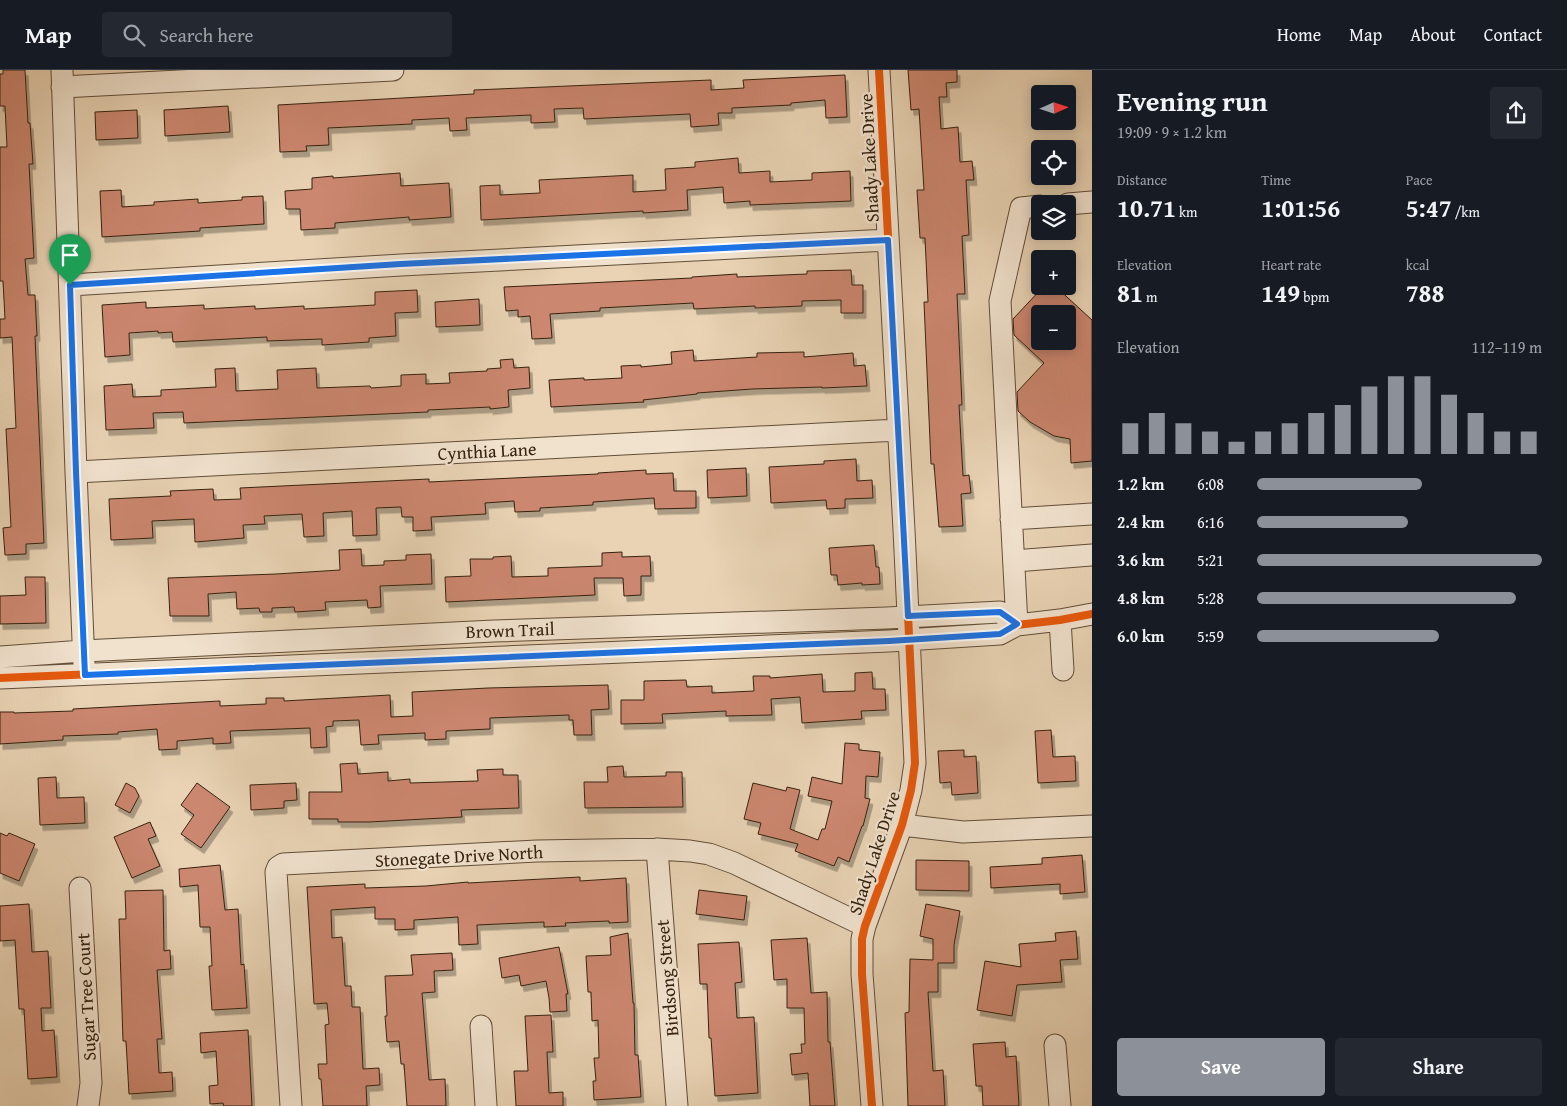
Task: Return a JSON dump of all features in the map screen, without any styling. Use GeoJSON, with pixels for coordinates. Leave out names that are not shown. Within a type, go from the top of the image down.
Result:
{"type":"FeatureCollection","features":[{"type":"Feature","properties":{"kind":"street"},"geometry":{"type":"LineString","coordinates":[[85,675],[62,79],[393,70]]}},
{"type":"Feature","properties":{"kind":"street","name":"Shady Lake Drive"},"geometry":{"type":"LineString","coordinates":[[872,1106],[862,974],[862,939],[902,825],[911,790],[915,763],[879,70]]}},
{"type":"Feature","properties":{"kind":"street"},"geometry":{"type":"LineString","coordinates":[[1076,203],[1092,202]]}},
{"type":"Feature","properties":{"kind":"street"},"geometry":{"type":"LineString","coordinates":[[1017,624],[1000,302],[1021,208],[1031,207]]}},
{"type":"Feature","properties":{"kind":"street"},"geometry":{"type":"LineString","coordinates":[[70,285],[401,264],[888,240]]}},
{"type":"Feature","properties":{"kind":"street","name":"Cynthia Lane"},"geometry":{"type":"LineString","coordinates":[[76,472],[898,430]]}},
{"type":"Feature","properties":{"kind":"street"},"geometry":{"type":"LineString","coordinates":[[1012,519],[1092,514]]}},
{"type":"Feature","properties":{"kind":"street"},"geometry":{"type":"LineString","coordinates":[[1014,561],[1092,555]]}},
{"type":"Feature","properties":{"kind":"street","name":"Brown Trail"},"geometry":{"type":"LineString","coordinates":[[0,657],[494,630],[1000,612],[1017,624]]}},
{"type":"Feature","properties":{"kind":"street","name":"Brown Trail"},"geometry":{"type":"LineString","coordinates":[[0,678],[910,640],[1000,634],[1017,624],[1060,620],[1092,614]]}},
{"type":"Feature","properties":{"kind":"street"},"geometry":{"type":"LineString","coordinates":[[1060,620],[1063,670]]}},
{"type":"Feature","properties":{"kind":"street"},"geometry":{"type":"LineString","coordinates":[[494,630],[496,658]]}},
{"type":"Feature","properties":{"kind":"street"},"geometry":{"type":"LineString","coordinates":[[902,825],[963,832],[1092,826]]}},
{"type":"Feature","properties":{"kind":"street","name":"Stonegate Drive North"},"geometry":{"type":"LineString","coordinates":[[291,1106],[276,872],[278,867],[283,864],[528,852],[657,849],[690,851],[709,854],[734,863],[865,926]]}},
{"type":"Feature","properties":{"kind":"street","name":"Birdsong Street"},"geometry":{"type":"LineString","coordinates":[[657,849],[677,1106]]}},
{"type":"Feature","properties":{"kind":"street","name":"Sugar Tree Court"},"geometry":{"type":"LineString","coordinates":[[80,888],[91,1083],[88,1106]]}},
{"type":"Feature","properties":{"kind":"street"},"geometry":{"type":"LineString","coordinates":[[481,1026],[486,1106]]}},
{"type":"Feature","properties":{"kind":"street"},"geometry":{"type":"LineString","coordinates":[[1054,1045],[1060,1106]]}},
{"type":"Feature","properties":{"kind":"building"},"geometry":{"type":"Polygon","coordinates":[[[3,70],[25,70],[28,123],[30,123],[33,164],[29,164],[34,258],[25,259],[28,295],[35,295],[44,543],[26,544],[26,554],[5,555],[3,528],[11,527],[6,429],[16,428],[12,337],[0,338],[0,319],[5,319],[3,281],[0,281],[0,147],[7,147],[5,106],[0,106],[0,74],[3,74],[3,70]]]}},
{"type":"Feature","properties":{"kind":"building"},"geometry":{"type":"Polygon","coordinates":[[[908,70],[957,70],[957,82],[946,83],[947,97],[939,97],[941,129],[958,127],[960,162],[972,161],[974,180],[966,180],[969,235],[962,236],[965,294],[957,294],[962,405],[959,405],[963,476],[969,475],[971,493],[961,494],[963,526],[939,527],[934,464],[931,464],[924,302],[928,302],[925,238],[920,238],[917,190],[924,190],[919,109],[911,110],[908,70]]]}},
{"type":"Feature","properties":{"kind":"building"},"geometry":{"type":"Polygon","coordinates":[[[845,75],[847,117],[826,118],[825,100],[791,103],[791,105],[732,108],[732,113],[718,113],[719,125],[691,127],[690,114],[584,119],[583,108],[554,109],[555,122],[531,123],[531,115],[466,118],[467,130],[450,131],[449,118],[412,120],[412,124],[328,128],[329,145],[306,146],[307,151],[280,152],[278,105],[474,94],[474,90],[711,80],[711,90],[744,88],[743,80],[845,75]]]}},
{"type":"Feature","properties":{"kind":"building"},"geometry":{"type":"Polygon","coordinates":[[[228,106],[230,132],[165,136],[164,110],[228,106]]]}},
{"type":"Feature","properties":{"kind":"building"},"geometry":{"type":"Polygon","coordinates":[[[137,110],[138,138],[96,140],[95,112],[137,110]]]}},
{"type":"Feature","properties":{"kind":"building"},"geometry":{"type":"Polygon","coordinates":[[[738,158],[739,173],[770,171],[770,182],[812,180],[812,173],[850,171],[851,201],[750,205],[750,201],[724,203],[723,187],[687,190],[688,210],[481,220],[480,186],[500,185],[500,195],[540,193],[539,180],[633,175],[633,192],[666,190],[665,169],[695,167],[695,162],[738,158]]]}},
{"type":"Feature","properties":{"kind":"building"},"geometry":{"type":"Polygon","coordinates":[[[400,173],[401,186],[449,183],[451,217],[409,220],[409,217],[335,223],[335,228],[301,230],[300,209],[286,209],[285,191],[312,189],[312,178],[400,173]]]}},
{"type":"Feature","properties":{"kind":"building"},"geometry":{"type":"Polygon","coordinates":[[[121,190],[122,207],[154,205],[154,202],[198,199],[198,203],[242,200],[242,197],[263,196],[264,224],[200,228],[200,231],[102,237],[100,191],[121,190]]]}},
{"type":"Feature","properties":{"kind":"building"},"geometry":{"type":"Polygon","coordinates":[[[851,270],[852,285],[863,285],[863,313],[841,313],[841,300],[802,301],[802,306],[755,308],[755,306],[694,309],[693,303],[600,308],[600,311],[550,314],[552,338],[532,339],[530,316],[518,317],[518,310],[506,311],[504,287],[737,274],[737,277],[807,274],[807,271],[851,270]]]}},
{"type":"Feature","properties":{"kind":"building"},"geometry":{"type":"Polygon","coordinates":[[[417,290],[418,312],[395,313],[396,336],[369,338],[369,342],[322,345],[322,339],[267,341],[267,337],[173,342],[172,332],[158,333],[158,331],[129,333],[130,355],[105,357],[102,305],[146,302],[146,308],[204,305],[204,309],[255,306],[255,309],[304,306],[304,309],[375,305],[375,292],[417,290]]]}},
{"type":"Feature","properties":{"kind":"building"},"geometry":{"type":"Polygon","coordinates":[[[1036,295],[1065,295],[1076,305],[1031,305],[1031,350],[1076,350],[1076,305],[1092,320],[1092,461],[1071,463],[1070,439],[1054,436],[1030,422],[1018,411],[1017,392],[1044,363],[1014,335],[1013,319],[1036,295]]]}},
{"type":"Feature","properties":{"kind":"building"},"geometry":{"type":"Polygon","coordinates":[[[479,299],[480,325],[436,327],[435,302],[479,299]]]}},
{"type":"Feature","properties":{"kind":"building"},"geometry":{"type":"Polygon","coordinates":[[[693,350],[694,361],[757,357],[757,353],[804,352],[804,357],[853,353],[854,366],[865,365],[867,386],[752,389],[697,393],[643,400],[644,402],[551,407],[549,380],[622,378],[621,366],[641,365],[641,367],[672,364],[671,352],[693,350]]]}},
{"type":"Feature","properties":{"kind":"building"},"geometry":{"type":"Polygon","coordinates":[[[513,359],[514,368],[529,367],[530,388],[508,390],[509,407],[184,423],[183,412],[153,413],[154,428],[106,430],[104,386],[132,384],[133,397],[161,396],[161,390],[216,387],[215,369],[235,368],[236,391],[278,389],[277,370],[316,368],[317,388],[401,386],[401,375],[426,374],[426,384],[450,383],[449,373],[487,371],[487,369],[501,368],[500,360],[513,359]]]}},
{"type":"Feature","properties":{"kind":"building"},"geometry":{"type":"Polygon","coordinates":[[[856,459],[857,481],[872,480],[873,498],[845,499],[845,508],[827,509],[826,500],[771,503],[769,467],[824,464],[824,461],[856,459]]]}},
{"type":"Feature","properties":{"kind":"building"},"geometry":{"type":"Polygon","coordinates":[[[746,468],[747,496],[708,498],[707,470],[746,468]]]}},
{"type":"Feature","properties":{"kind":"building"},"geometry":{"type":"Polygon","coordinates":[[[646,470],[646,474],[673,473],[674,491],[696,491],[696,508],[655,509],[654,498],[593,502],[593,505],[540,508],[540,511],[515,512],[514,501],[485,503],[486,514],[431,517],[432,530],[413,531],[413,517],[402,517],[401,507],[376,508],[377,535],[353,536],[352,511],[323,513],[324,536],[304,537],[302,514],[264,516],[265,524],[243,525],[244,538],[195,542],[194,519],[152,521],[153,538],[111,540],[109,499],[171,496],[170,491],[213,489],[214,500],[241,499],[240,488],[429,479],[429,482],[646,470]]]}},
{"type":"Feature","properties":{"kind":"building"},"geometry":{"type":"Polygon","coordinates":[[[874,545],[876,567],[879,567],[880,584],[838,585],[837,575],[831,575],[829,548],[874,545]]]}},
{"type":"Feature","properties":{"kind":"building"},"geometry":{"type":"Polygon","coordinates":[[[361,549],[362,566],[384,565],[384,561],[406,560],[406,555],[431,554],[432,584],[380,586],[381,607],[368,608],[367,600],[325,602],[326,610],[295,612],[294,607],[272,608],[272,612],[260,612],[259,608],[237,609],[236,592],[208,594],[209,616],[170,616],[168,578],[340,570],[339,550],[361,549]]]}},
{"type":"Feature","properties":{"kind":"building"},"geometry":{"type":"Polygon","coordinates":[[[622,552],[622,557],[650,556],[651,576],[641,576],[641,595],[624,596],[623,578],[594,578],[595,595],[446,602],[445,577],[471,576],[470,559],[493,559],[493,557],[511,556],[512,577],[548,576],[548,568],[602,566],[602,553],[622,552]]]}},
{"type":"Feature","properties":{"kind":"building"},"geometry":{"type":"Polygon","coordinates":[[[25,577],[45,577],[46,623],[0,624],[0,596],[26,595],[25,577]]]}},
{"type":"Feature","properties":{"kind":"building"},"geometry":{"type":"Polygon","coordinates":[[[872,672],[873,689],[885,689],[886,710],[861,711],[862,719],[802,723],[800,697],[771,699],[772,715],[726,716],[726,711],[662,714],[663,723],[621,724],[621,700],[644,700],[644,681],[686,680],[687,687],[712,686],[712,693],[754,691],[753,676],[770,676],[770,678],[822,674],[823,692],[855,691],[855,673],[872,672]]]}},
{"type":"Feature","properties":{"kind":"building"},"geometry":{"type":"Polygon","coordinates":[[[608,685],[609,709],[591,710],[592,735],[574,735],[573,720],[569,720],[569,715],[490,718],[490,729],[446,731],[446,739],[425,740],[425,733],[378,735],[379,744],[361,745],[359,720],[333,721],[333,726],[326,727],[327,747],[311,748],[310,728],[230,731],[231,743],[213,744],[213,738],[177,741],[177,749],[159,750],[157,729],[118,732],[118,734],[63,736],[63,740],[0,744],[0,712],[73,711],[73,709],[220,701],[220,706],[266,704],[266,698],[284,698],[284,701],[390,695],[391,717],[413,716],[412,692],[608,685]]]}},
{"type":"Feature","properties":{"kind":"building"},"geometry":{"type":"Polygon","coordinates":[[[1051,730],[1053,757],[1075,756],[1076,781],[1038,783],[1035,731],[1051,730]]]}},
{"type":"Feature","properties":{"kind":"building"},"geometry":{"type":"Polygon","coordinates":[[[845,743],[859,744],[859,750],[880,752],[878,777],[866,776],[865,798],[870,799],[863,826],[849,862],[838,857],[834,866],[795,851],[798,844],[758,834],[761,823],[744,819],[753,783],[786,791],[787,787],[800,790],[790,829],[818,840],[822,829],[825,829],[832,801],[808,796],[812,777],[842,784],[845,743]]]}},
{"type":"Feature","properties":{"kind":"building"},"geometry":{"type":"Polygon","coordinates":[[[964,750],[964,757],[976,756],[978,793],[952,795],[951,782],[940,783],[938,751],[964,750]]]}},
{"type":"Feature","properties":{"kind":"building"},"geometry":{"type":"Polygon","coordinates":[[[357,763],[358,774],[388,772],[388,781],[410,779],[410,783],[478,781],[477,770],[503,769],[503,775],[518,775],[519,808],[461,810],[462,817],[369,822],[338,822],[338,819],[309,819],[309,792],[342,792],[340,764],[357,763]]]}},
{"type":"Feature","properties":{"kind":"building"},"geometry":{"type":"Polygon","coordinates":[[[623,766],[624,777],[666,776],[666,772],[682,772],[683,807],[585,808],[584,782],[608,782],[607,767],[623,766]]]}},
{"type":"Feature","properties":{"kind":"building"},"geometry":{"type":"Polygon","coordinates":[[[56,777],[57,798],[84,797],[85,823],[40,825],[38,778],[56,777]]]}},
{"type":"Feature","properties":{"kind":"building"},"geometry":{"type":"Polygon","coordinates":[[[126,783],[135,788],[139,796],[130,813],[115,805],[126,783]]]}},
{"type":"Feature","properties":{"kind":"building"},"geometry":{"type":"Polygon","coordinates":[[[197,783],[230,807],[201,848],[181,834],[194,815],[181,805],[197,783]]]}},
{"type":"Feature","properties":{"kind":"building"},"geometry":{"type":"Polygon","coordinates":[[[296,783],[297,800],[284,801],[284,808],[251,810],[250,785],[296,783]]]}},
{"type":"Feature","properties":{"kind":"building"},"geometry":{"type":"Polygon","coordinates":[[[150,822],[156,836],[148,839],[160,866],[132,878],[114,837],[150,822]]]}},
{"type":"Feature","properties":{"kind":"building"},"geometry":{"type":"Polygon","coordinates":[[[0,833],[7,836],[9,833],[35,844],[19,881],[0,873],[0,833]]]}},
{"type":"Feature","properties":{"kind":"building"},"geometry":{"type":"Polygon","coordinates":[[[1082,855],[1085,892],[1060,894],[1060,884],[991,888],[990,867],[1042,864],[1042,858],[1082,855]]]}},
{"type":"Feature","properties":{"kind":"building"},"geometry":{"type":"Polygon","coordinates":[[[916,860],[969,861],[969,891],[916,890],[916,860]]]}},
{"type":"Feature","properties":{"kind":"building"},"geometry":{"type":"Polygon","coordinates":[[[220,865],[225,910],[238,909],[241,965],[244,964],[247,1008],[212,1010],[209,966],[212,966],[210,927],[200,927],[198,885],[180,887],[179,869],[220,865]]]}},
{"type":"Feature","properties":{"kind":"building"},"geometry":{"type":"Polygon","coordinates":[[[580,877],[580,881],[626,878],[628,922],[565,923],[566,926],[544,927],[544,922],[477,925],[478,944],[459,945],[458,917],[414,920],[414,929],[395,930],[395,919],[375,919],[375,907],[331,910],[332,938],[342,937],[345,986],[351,986],[352,1007],[360,1007],[363,1069],[379,1068],[380,1085],[366,1086],[367,1106],[323,1106],[318,1064],[327,1064],[325,1025],[329,1024],[327,1003],[314,1004],[307,887],[365,884],[365,888],[426,886],[468,882],[580,877]]]}},
{"type":"Feature","properties":{"kind":"building"},"geometry":{"type":"Polygon","coordinates":[[[163,890],[164,951],[170,950],[171,969],[157,970],[162,1039],[157,1039],[159,1073],[172,1072],[173,1091],[129,1094],[126,1041],[123,1041],[119,919],[126,919],[125,891],[163,890]]]}},
{"type":"Feature","properties":{"kind":"building"},"geometry":{"type":"Polygon","coordinates":[[[699,890],[747,896],[744,920],[696,914],[699,890]]]}},
{"type":"Feature","properties":{"kind":"building"},"geometry":{"type":"Polygon","coordinates":[[[29,904],[32,952],[48,951],[51,1008],[41,1008],[42,1031],[54,1030],[57,1077],[28,1079],[24,1009],[19,1009],[15,940],[0,941],[0,906],[29,904]]]}},
{"type":"Feature","properties":{"kind":"building"},"geometry":{"type":"Polygon","coordinates":[[[926,904],[960,911],[954,945],[954,963],[938,963],[938,992],[928,992],[933,1071],[943,1070],[945,1106],[908,1106],[905,1013],[909,1012],[910,959],[933,960],[933,939],[920,936],[926,904]]]}},
{"type":"Feature","properties":{"kind":"building"},"geometry":{"type":"Polygon","coordinates":[[[1076,931],[1078,959],[1060,960],[1062,982],[1017,985],[1012,1016],[977,1010],[985,961],[1021,967],[1019,944],[1056,941],[1055,933],[1076,931]]]}},
{"type":"Feature","properties":{"kind":"building"},"geometry":{"type":"Polygon","coordinates":[[[628,933],[634,1003],[635,1055],[638,1055],[641,1097],[594,1100],[593,1081],[596,1081],[594,1058],[599,1058],[598,1020],[592,1021],[591,992],[588,992],[586,956],[611,955],[610,937],[628,933]]]}},
{"type":"Feature","properties":{"kind":"building"},"geometry":{"type":"Polygon","coordinates":[[[807,938],[811,993],[827,992],[828,1042],[830,1042],[835,1106],[810,1106],[808,1073],[792,1075],[790,1054],[802,1053],[801,1044],[805,1044],[804,1008],[787,1008],[787,979],[774,980],[771,940],[807,938]]]}},
{"type":"Feature","properties":{"kind":"building"},"geometry":{"type":"Polygon","coordinates":[[[739,942],[742,982],[735,983],[737,1018],[754,1017],[758,1093],[715,1096],[711,1038],[709,1038],[707,984],[700,984],[698,944],[739,942]]]}},
{"type":"Feature","properties":{"kind":"building"},"geometry":{"type":"Polygon","coordinates":[[[559,947],[568,994],[566,994],[567,1011],[550,1012],[546,981],[521,986],[519,975],[502,978],[499,958],[559,947]]]}},
{"type":"Feature","properties":{"kind":"building"},"geometry":{"type":"Polygon","coordinates":[[[452,953],[453,970],[434,971],[435,992],[422,993],[429,1080],[445,1079],[446,1106],[407,1106],[404,1064],[401,1064],[399,1041],[387,1042],[385,976],[413,975],[411,955],[452,953]]]}},
{"type":"Feature","properties":{"kind":"building"},"geometry":{"type":"Polygon","coordinates":[[[551,1015],[553,1052],[547,1052],[549,1093],[563,1092],[563,1106],[516,1106],[514,1071],[528,1071],[525,1016],[551,1015]]]}},
{"type":"Feature","properties":{"kind":"building"},"geometry":{"type":"Polygon","coordinates":[[[248,1030],[252,1106],[224,1106],[223,1103],[210,1104],[209,1086],[218,1085],[216,1051],[201,1053],[200,1033],[248,1030]]]}},
{"type":"Feature","properties":{"kind":"building"},"geometry":{"type":"Polygon","coordinates":[[[1005,1042],[1006,1057],[1016,1056],[1019,1106],[983,1106],[982,1086],[976,1086],[973,1044],[1005,1042]]]}},
{"type":"Feature","properties":{"kind":"cycle path"},"geometry":{"type":"LineString","coordinates":[[872,1106],[862,974],[862,939],[902,825],[911,790],[915,763],[879,70]]}},
{"type":"Feature","properties":{"kind":"cycle path"},"geometry":{"type":"LineString","coordinates":[[0,678],[889,641],[1000,634],[1017,625],[1092,614]]}},
{"type":"Feature","properties":{"kind":"route"},"geometry":{"type":"LineString","coordinates":[[888,240],[908,616],[1000,612],[1017,624],[1000,634],[889,641],[85,675],[70,285],[401,264],[888,240]]}}]}
